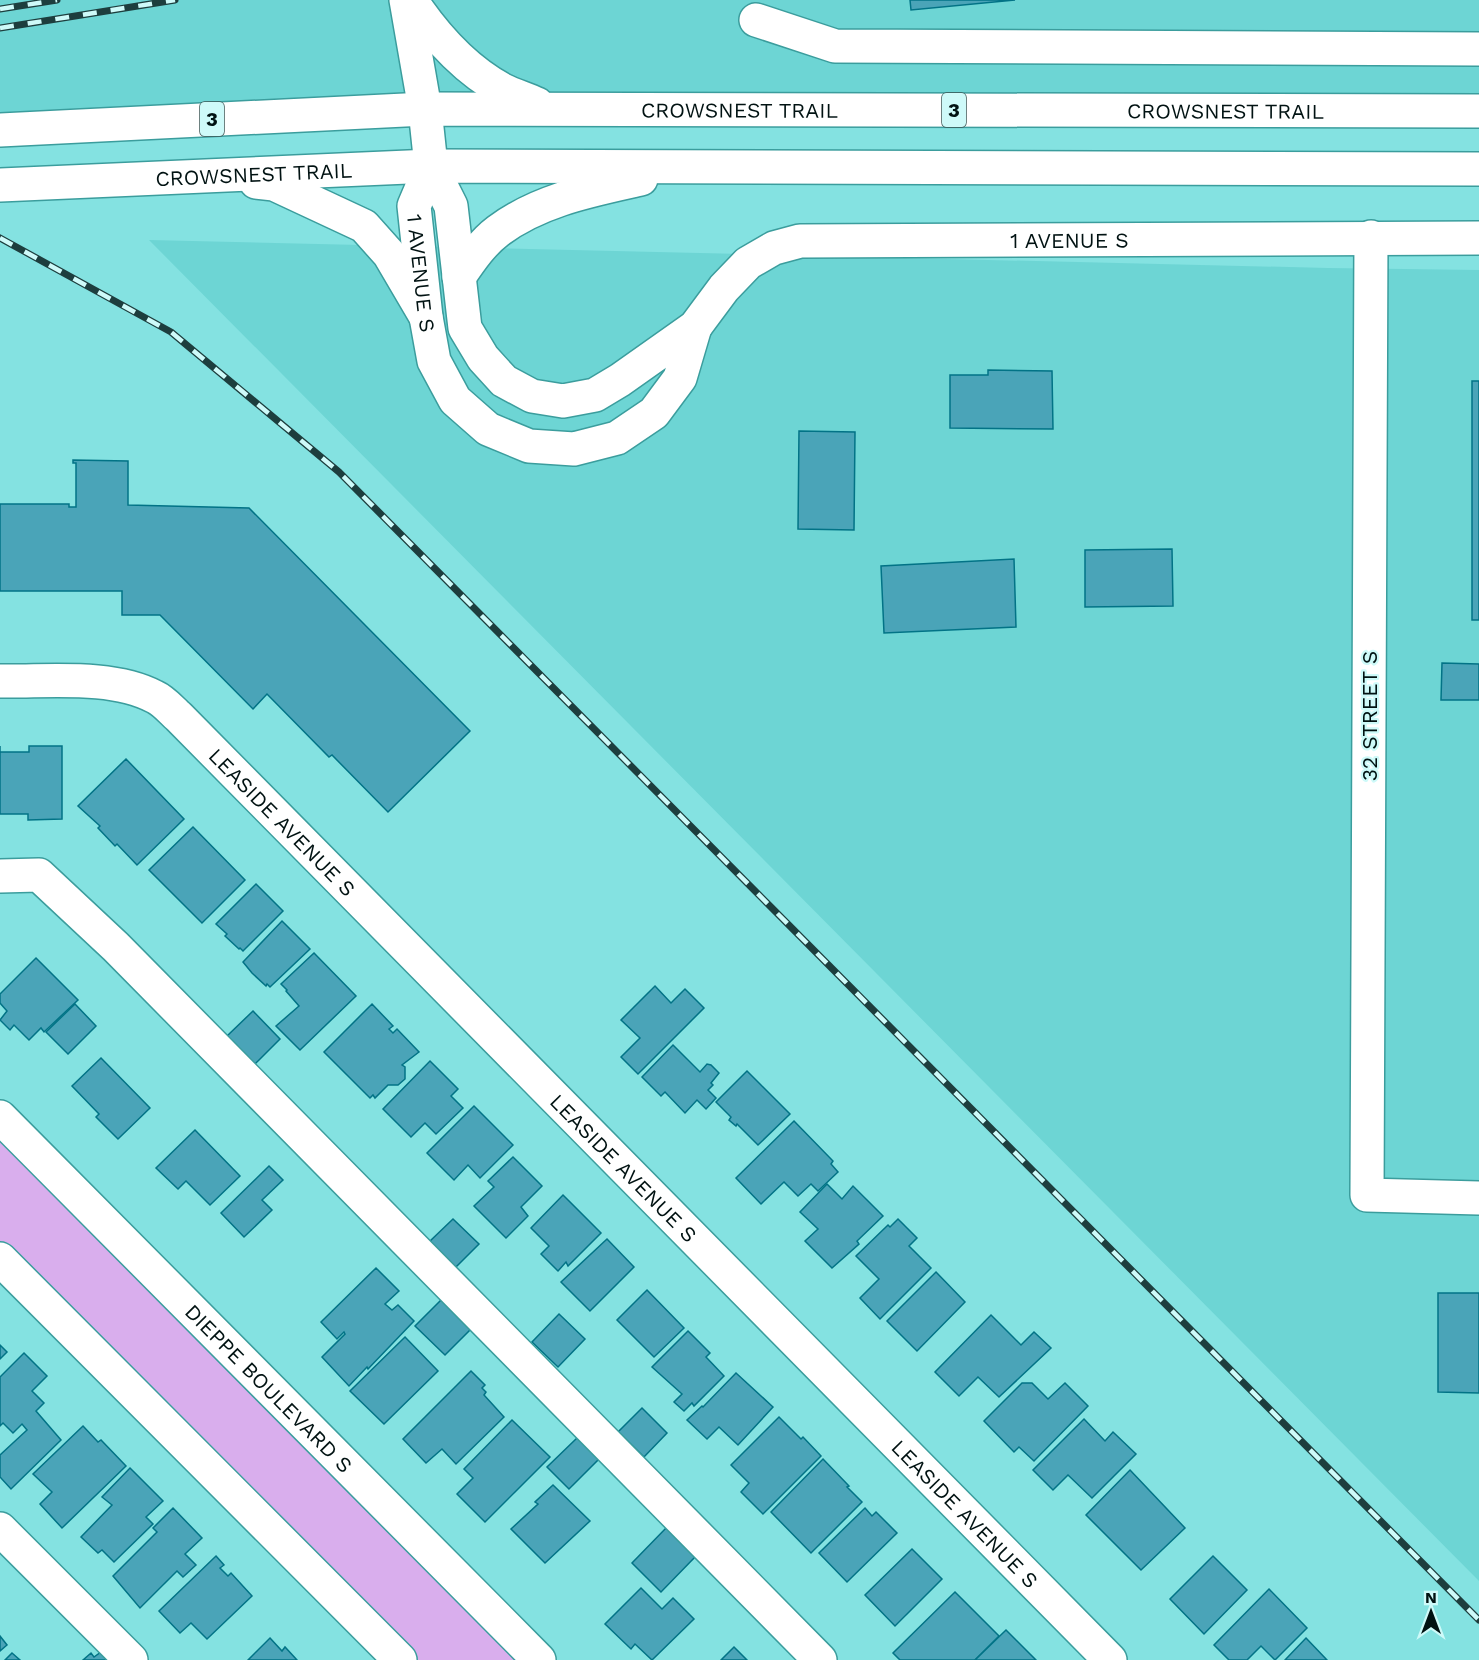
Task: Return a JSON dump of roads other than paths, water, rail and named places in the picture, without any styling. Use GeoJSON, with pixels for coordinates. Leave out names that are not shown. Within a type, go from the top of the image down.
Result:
{"type":"FeatureCollection","features":[{"type":"Feature","properties":{"kind":"main road"},"geometry":{"type":"LineString","coordinates":[[406,0],[425,109],[430,166]]}},
{"type":"Feature","properties":{"kind":"main road"},"geometry":{"type":"LineString","coordinates":[[411,0],[431,30],[463,62],[502,90],[550,109]]}},
{"type":"Feature","properties":{"kind":"main road"},"geometry":{"type":"LineString","coordinates":[[756,20],[836,46],[1479,49]]}},
{"type":"Feature","properties":{"kind":"main road","name":"CROWSNEST TRAIL"},"geometry":{"type":"LineString","coordinates":[[0,130],[425,109],[1479,111]]}},
{"type":"Feature","properties":{"kind":"main road","name":"CROWSNEST TRAIL"},"geometry":{"type":"LineString","coordinates":[[0,185],[430,166],[1479,169]]}},
{"type":"Feature","properties":{"kind":"main road","name":"1 AVENUE S"},"geometry":{"type":"LineString","coordinates":[[430,166],[451,206],[465,328],[483,358],[504,381],[532,396],[563,401],[594,395],[620,380],[695,327],[724,288],[748,263],[774,248],[800,241],[1479,238]]}},
{"type":"Feature","properties":{"kind":"main road","name":"1 AVENUE S"},"geometry":{"type":"LineString","coordinates":[[430,166],[414,206],[426,317],[434,361],[455,399],[488,429],[529,446],[574,450],[617,438],[654,413],[680,378],[695,327]]}},
{"type":"Feature","properties":{"kind":"main road"},"geometry":{"type":"LineString","coordinates":[[459,277],[474,255],[497,231],[528,213],[581,192],[705,166]]}},
{"type":"Feature","properties":{"kind":"main road"},"geometry":{"type":"LineString","coordinates":[[201,176],[274,184],[364,226],[389,254],[426,317]]}},
{"type":"Feature","properties":{"kind":"main road","name":"32 STREET S"},"geometry":{"type":"LineString","coordinates":[[1371,237],[1367,1195],[1479,1198]]}},
{"type":"Feature","properties":{"kind":"main road","name":"LEASIDE AVENUE S"},"geometry":{"type":"LineString","coordinates":[[0,681],[95,682],[131,687],[156,697],[179,717],[1110,1660]]}},
{"type":"Feature","properties":{"kind":"main road"},"geometry":{"type":"LineString","coordinates":[[0,876],[39,875],[116,947],[820,1660]]}},
{"type":"Feature","properties":{"kind":"main road","name":"DIEPPE BOULEVARD S"},"geometry":{"type":"LineString","coordinates":[[0,1117],[538,1660]]}},
{"type":"Feature","properties":{"kind":"main road"},"geometry":{"type":"LineString","coordinates":[[0,1259],[400,1660]]}},
{"type":"Feature","properties":{"kind":"main road"},"geometry":{"type":"LineString","coordinates":[[0,1529],[131,1660]]}},
{"type":"Feature","properties":{"kind":"railway"},"geometry":{"type":"LineString","coordinates":[[0,9],[57,0]]}},
{"type":"Feature","properties":{"kind":"railway"},"geometry":{"type":"LineString","coordinates":[[0,28],[175,0]]}},
{"type":"Feature","properties":{"kind":"railway"},"geometry":{"type":"LineString","coordinates":[[0,238],[171,332],[339,472],[1479,1620]]}}]}
